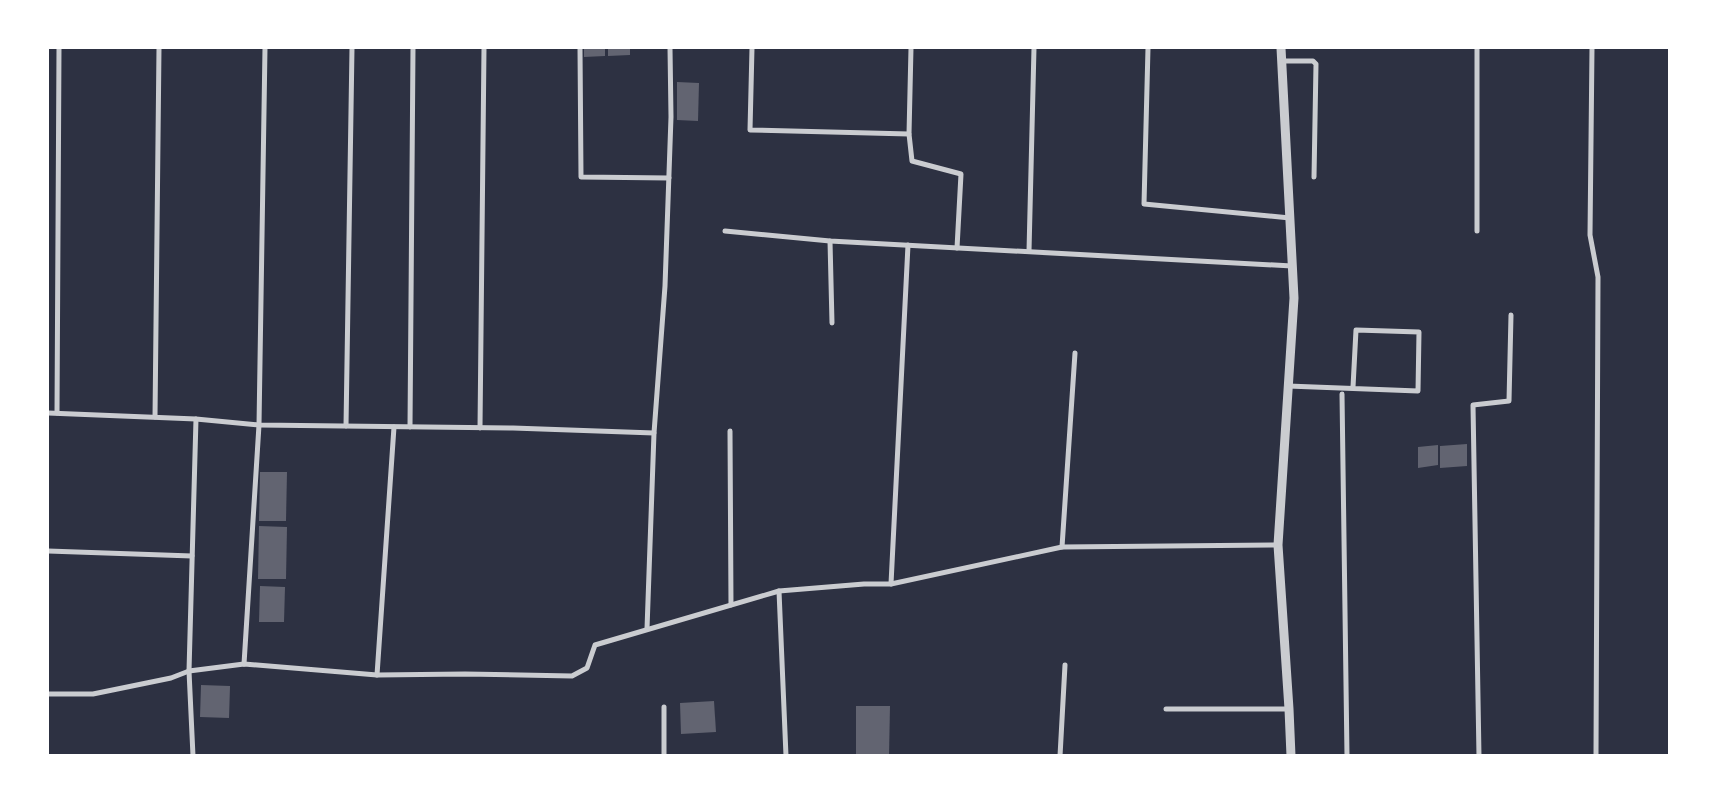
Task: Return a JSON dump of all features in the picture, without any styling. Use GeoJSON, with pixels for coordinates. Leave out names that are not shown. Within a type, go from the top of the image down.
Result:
{"type":"FeatureCollection","features":[{"type":"Feature","properties":{"kind":"street"},"geometry":{"type":"LineString","coordinates":[[57,413],[59,48]]}},
{"type":"Feature","properties":{"kind":"street"},"geometry":{"type":"LineString","coordinates":[[155,418],[159,48]]}},
{"type":"Feature","properties":{"kind":"street"},"geometry":{"type":"LineString","coordinates":[[244,664],[259,426],[265,48]]}},
{"type":"Feature","properties":{"kind":"street"},"geometry":{"type":"LineString","coordinates":[[346,426],[352,48]]}},
{"type":"Feature","properties":{"kind":"street"},"geometry":{"type":"LineString","coordinates":[[410,427],[414,48]]}},
{"type":"Feature","properties":{"kind":"street"},"geometry":{"type":"LineString","coordinates":[[480,428],[484,48]]}},
{"type":"Feature","properties":{"kind":"street"},"geometry":{"type":"LineString","coordinates":[[580,48],[581,177],[669,178]]}},
{"type":"Feature","properties":{"kind":"street"},"geometry":{"type":"LineString","coordinates":[[647,629],[654,433],[665,286],[671,117],[670,48]]}},
{"type":"Feature","properties":{"kind":"street"},"geometry":{"type":"LineString","coordinates":[[752,48],[750,130],[909,134]]}},
{"type":"Feature","properties":{"kind":"street"},"geometry":{"type":"LineString","coordinates":[[911,48],[909,134],[912,160],[961,174],[957,248]]}},
{"type":"Feature","properties":{"kind":"street"},"geometry":{"type":"LineString","coordinates":[[1029,251],[1034,48]]}},
{"type":"Feature","properties":{"kind":"street"},"geometry":{"type":"LineString","coordinates":[[1148,48],[1144,204],[1290,218]]}},
{"type":"Feature","properties":{"kind":"street"},"geometry":{"type":"LineString","coordinates":[[1280,48],[1294,298],[1278,545],[1290,709],[1291,756]]}},
{"type":"Feature","properties":{"kind":"street"},"geometry":{"type":"LineString","coordinates":[[1477,48],[1477,231]]}},
{"type":"Feature","properties":{"kind":"street"},"geometry":{"type":"LineString","coordinates":[[1592,48],[1590,235],[1598,277],[1596,756]]}},
{"type":"Feature","properties":{"kind":"street"},"geometry":{"type":"LineString","coordinates":[[1281,61],[1313,61],[1316,64],[1314,177]]}},
{"type":"Feature","properties":{"kind":"street"},"geometry":{"type":"LineString","coordinates":[[725,231],[830,241],[1292,266]]}},
{"type":"Feature","properties":{"kind":"street"},"geometry":{"type":"LineString","coordinates":[[830,241],[832,322]]}},
{"type":"Feature","properties":{"kind":"street"},"geometry":{"type":"LineString","coordinates":[[891,584],[908,245]]}},
{"type":"Feature","properties":{"kind":"street"},"geometry":{"type":"LineString","coordinates":[[1479,756],[1473,405],[1509,401],[1511,315]]}},
{"type":"Feature","properties":{"kind":"street"},"geometry":{"type":"LineString","coordinates":[[1288,386],[1418,391],[1419,332],[1356,330],[1353,387]]}},
{"type":"Feature","properties":{"kind":"street"},"geometry":{"type":"LineString","coordinates":[[1062,547],[1075,353]]}},
{"type":"Feature","properties":{"kind":"street"},"geometry":{"type":"LineString","coordinates":[[1342,394],[1347,756]]}},
{"type":"Feature","properties":{"kind":"street"},"geometry":{"type":"LineString","coordinates":[[48,413],[196,419],[259,426],[480,428],[654,433]]}},
{"type":"Feature","properties":{"kind":"street"},"geometry":{"type":"LineString","coordinates":[[193,756],[189,671],[196,419]]}},
{"type":"Feature","properties":{"kind":"street"},"geometry":{"type":"LineString","coordinates":[[377,675],[394,427]]}},
{"type":"Feature","properties":{"kind":"street"},"geometry":{"type":"LineString","coordinates":[[730,431],[731,605]]}},
{"type":"Feature","properties":{"kind":"street"},"geometry":{"type":"LineString","coordinates":[[48,694],[94,694],[171,678],[189,671],[244,664],[377,675],[572,676],[587,668],[595,645],[779,591],[864,584],[891,584],[1062,547],[1278,545]]}},
{"type":"Feature","properties":{"kind":"street"},"geometry":{"type":"LineString","coordinates":[[48,551],[192,556]]}},
{"type":"Feature","properties":{"kind":"street"},"geometry":{"type":"LineString","coordinates":[[779,591],[786,756]]}},
{"type":"Feature","properties":{"kind":"street"},"geometry":{"type":"LineString","coordinates":[[1060,756],[1065,665]]}},
{"type":"Feature","properties":{"kind":"street"},"geometry":{"type":"LineString","coordinates":[[664,707],[664,756]]}},
{"type":"Feature","properties":{"kind":"street"},"geometry":{"type":"LineString","coordinates":[[1166,708],[1290,709]]}},
{"type":"Feature","properties":{"kind":"building"},"geometry":{"type":"Polygon","coordinates":[[[584,48],[605,48],[605,56],[584,57],[584,48]]]}},
{"type":"Feature","properties":{"kind":"building"},"geometry":{"type":"Polygon","coordinates":[[[608,48],[630,48],[630,55],[608,56],[608,48]]]}},
{"type":"Feature","properties":{"kind":"building"},"geometry":{"type":"Polygon","coordinates":[[[677,82],[699,83],[698,121],[677,120],[677,82]]]}},
{"type":"Feature","properties":{"kind":"building"},"geometry":{"type":"Polygon","coordinates":[[[1467,444],[1467,466],[1440,468],[1440,446],[1467,444]]]}},
{"type":"Feature","properties":{"kind":"building"},"geometry":{"type":"Polygon","coordinates":[[[1438,445],[1438,465],[1418,468],[1418,447],[1438,445]]]}},
{"type":"Feature","properties":{"kind":"building"},"geometry":{"type":"Polygon","coordinates":[[[260,472],[287,472],[286,521],[259,521],[260,472]]]}},
{"type":"Feature","properties":{"kind":"building"},"geometry":{"type":"Polygon","coordinates":[[[259,526],[287,527],[286,579],[258,579],[259,526]]]}},
{"type":"Feature","properties":{"kind":"building"},"geometry":{"type":"Polygon","coordinates":[[[260,586],[285,587],[284,622],[259,622],[260,586]]]}},
{"type":"Feature","properties":{"kind":"building"},"geometry":{"type":"Polygon","coordinates":[[[201,685],[230,686],[229,718],[200,717],[201,685]]]}},
{"type":"Feature","properties":{"kind":"building"},"geometry":{"type":"Polygon","coordinates":[[[714,701],[716,732],[681,734],[680,703],[714,701]]]}},
{"type":"Feature","properties":{"kind":"building"},"geometry":{"type":"Polygon","coordinates":[[[856,706],[890,706],[889,756],[856,756],[856,706]]]}}]}
